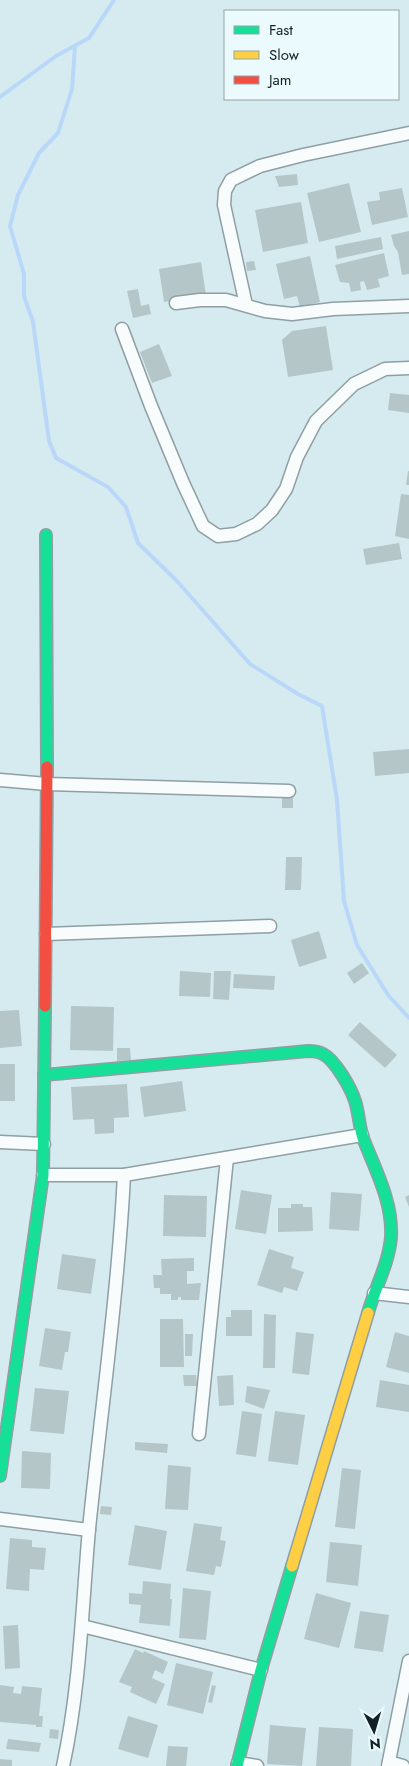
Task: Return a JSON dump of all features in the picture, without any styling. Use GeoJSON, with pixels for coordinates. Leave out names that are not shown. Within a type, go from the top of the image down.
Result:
{"type":"FeatureCollection","features":[{"type":"Feature","properties":{"kind":"street"},"geometry":{"type":"LineString","coordinates":[[246,305],[224,205],[226,191],[231,180],[260,166],[303,155],[409,134]]}},
{"type":"Feature","properties":{"kind":"street"},"geometry":{"type":"LineString","coordinates":[[176,303],[226,300],[265,311],[292,314],[333,309],[409,306]]}},
{"type":"Feature","properties":{"kind":"street"},"geometry":{"type":"LineString","coordinates":[[122,329],[183,483],[203,526],[218,536],[236,534],[257,524],[272,510],[286,489],[297,457],[316,421],[354,384],[385,369],[409,368]]}},
{"type":"Feature","properties":{"kind":"street"},"geometry":{"type":"LineString","coordinates":[[0,1476],[43,1175],[47,784],[46,535]]}},
{"type":"Feature","properties":{"kind":"street"},"geometry":{"type":"LineString","coordinates":[[0,780],[47,784],[289,791]]}},
{"type":"Feature","properties":{"kind":"street"},"geometry":{"type":"LineString","coordinates":[[46,934],[270,926]]}},
{"type":"Feature","properties":{"kind":"street"},"geometry":{"type":"LineString","coordinates":[[44,1076],[318,1051],[325,1055],[332,1063],[354,1097],[362,1135],[378,1175],[388,1208],[391,1229],[387,1262],[374,1293],[261,1670],[237,1764],[257,1766]]}},
{"type":"Feature","properties":{"kind":"street"},"geometry":{"type":"LineString","coordinates":[[43,1175],[124,1175],[362,1135]]}},
{"type":"Feature","properties":{"kind":"street"},"geometry":{"type":"LineString","coordinates":[[0,1142],[44,1144]]}},
{"type":"Feature","properties":{"kind":"street"},"geometry":{"type":"LineString","coordinates":[[199,1434],[227,1158]]}},
{"type":"Feature","properties":{"kind":"street"},"geometry":{"type":"LineString","coordinates":[[63,1766],[72,1718],[82,1626],[89,1530],[121,1232],[124,1175]]}},
{"type":"Feature","properties":{"kind":"street"},"geometry":{"type":"LineString","coordinates":[[374,1293],[409,1297]]}},
{"type":"Feature","properties":{"kind":"street"},"geometry":{"type":"LineString","coordinates":[[0,1519],[89,1530]]}},
{"type":"Feature","properties":{"kind":"street"},"geometry":{"type":"LineString","coordinates":[[82,1626],[261,1670]]}},
{"type":"Feature","properties":{"kind":"street"},"geometry":{"type":"LineString","coordinates":[[404,1766],[388,1764],[409,1661]]}},
{"type":"Feature","properties":{"kind":"building"},"geometry":{"type":"Polygon","coordinates":[[[297,174],[298,185],[279,187],[275,176],[297,174]]]}},
{"type":"Feature","properties":{"kind":"building"},"geometry":{"type":"Polygon","coordinates":[[[349,183],[361,232],[319,242],[307,193],[349,183]]]}},
{"type":"Feature","properties":{"kind":"building"},"geometry":{"type":"Polygon","coordinates":[[[402,188],[408,217],[372,225],[367,202],[380,200],[379,192],[402,188]]]}},
{"type":"Feature","properties":{"kind":"building"},"geometry":{"type":"Polygon","coordinates":[[[301,202],[308,243],[263,252],[255,210],[301,202]]]}},
{"type":"Feature","properties":{"kind":"building"},"geometry":{"type":"Polygon","coordinates":[[[409,231],[409,274],[402,275],[398,252],[391,235],[409,231]]]}},
{"type":"Feature","properties":{"kind":"building"},"geometry":{"type":"Polygon","coordinates":[[[381,237],[383,249],[337,259],[335,246],[381,237]]]}},
{"type":"Feature","properties":{"kind":"building"},"geometry":{"type":"Polygon","coordinates":[[[384,253],[389,276],[378,279],[380,287],[367,290],[364,281],[360,282],[361,290],[351,292],[349,283],[340,282],[335,265],[384,253]]]}},
{"type":"Feature","properties":{"kind":"building"},"geometry":{"type":"Polygon","coordinates":[[[310,256],[320,302],[300,307],[297,296],[284,299],[276,264],[310,256]]]}},
{"type":"Feature","properties":{"kind":"building"},"geometry":{"type":"Polygon","coordinates":[[[254,261],[256,270],[247,271],[246,262],[254,261]]]}},
{"type":"Feature","properties":{"kind":"building"},"geometry":{"type":"Polygon","coordinates":[[[201,262],[206,295],[164,302],[159,269],[201,262]]]}},
{"type":"Feature","properties":{"kind":"building"},"geometry":{"type":"Polygon","coordinates":[[[138,289],[141,306],[149,304],[151,314],[133,318],[127,291],[138,289]]]}},
{"type":"Feature","properties":{"kind":"building"},"geometry":{"type":"Polygon","coordinates":[[[326,326],[333,370],[288,377],[282,340],[292,331],[326,326]]]}},
{"type":"Feature","properties":{"kind":"building"},"geometry":{"type":"Polygon","coordinates":[[[159,344],[172,376],[152,383],[140,352],[159,344]]]}},
{"type":"Feature","properties":{"kind":"building"},"geometry":{"type":"Polygon","coordinates":[[[390,393],[409,395],[409,413],[388,410],[390,393]]]}},
{"type":"Feature","properties":{"kind":"building"},"geometry":{"type":"Polygon","coordinates":[[[408,471],[409,485],[406,485],[408,471]]]}},
{"type":"Feature","properties":{"kind":"building"},"geometry":{"type":"Polygon","coordinates":[[[401,494],[409,495],[409,539],[395,536],[401,494]]]}},
{"type":"Feature","properties":{"kind":"building"},"geometry":{"type":"Polygon","coordinates":[[[399,543],[402,559],[366,565],[363,549],[399,543]]]}},
{"type":"Feature","properties":{"kind":"building"},"geometry":{"type":"Polygon","coordinates":[[[409,749],[409,773],[375,776],[373,752],[409,749]]]}},
{"type":"Feature","properties":{"kind":"building"},"geometry":{"type":"Polygon","coordinates":[[[282,798],[293,798],[293,808],[282,808],[282,798]]]}},
{"type":"Feature","properties":{"kind":"building"},"geometry":{"type":"Polygon","coordinates":[[[286,857],[302,857],[301,890],[285,890],[286,857]]]}},
{"type":"Feature","properties":{"kind":"building"},"geometry":{"type":"Polygon","coordinates":[[[319,931],[327,958],[299,967],[291,940],[319,931]]]}},
{"type":"Feature","properties":{"kind":"building"},"geometry":{"type":"Polygon","coordinates":[[[362,963],[369,973],[354,984],[347,973],[362,963]]]}},
{"type":"Feature","properties":{"kind":"building"},"geometry":{"type":"Polygon","coordinates":[[[180,971],[211,973],[210,997],[179,996],[180,971]]]}},
{"type":"Feature","properties":{"kind":"building"},"geometry":{"type":"Polygon","coordinates":[[[214,971],[231,971],[229,1000],[213,999],[214,971]]]}},
{"type":"Feature","properties":{"kind":"building"},"geometry":{"type":"Polygon","coordinates":[[[234,974],[275,976],[274,990],[233,988],[234,974]]]}},
{"type":"Feature","properties":{"kind":"building"},"geometry":{"type":"Polygon","coordinates":[[[71,1006],[114,1007],[113,1051],[70,1050],[71,1006]]]}},
{"type":"Feature","properties":{"kind":"building"},"geometry":{"type":"Polygon","coordinates":[[[19,1010],[22,1046],[0,1048],[0,1011],[19,1010]]]}},
{"type":"Feature","properties":{"kind":"building"},"geometry":{"type":"Polygon","coordinates":[[[360,1022],[397,1055],[385,1068],[348,1035],[360,1022]]]}},
{"type":"Feature","properties":{"kind":"building"},"geometry":{"type":"Polygon","coordinates":[[[117,1048],[130,1048],[131,1060],[117,1061],[117,1048]]]}},
{"type":"Feature","properties":{"kind":"building"},"geometry":{"type":"Polygon","coordinates":[[[0,1064],[15,1064],[15,1101],[0,1101],[0,1064]]]}},
{"type":"Feature","properties":{"kind":"building"},"geometry":{"type":"Polygon","coordinates":[[[182,1081],[186,1111],[144,1117],[140,1087],[182,1081]]]}},
{"type":"Feature","properties":{"kind":"building"},"geometry":{"type":"Polygon","coordinates":[[[127,1084],[129,1117],[114,1118],[114,1133],[95,1134],[94,1119],[73,1120],[71,1087],[127,1084]]]}},
{"type":"Feature","properties":{"kind":"building"},"geometry":{"type":"Polygon","coordinates":[[[241,1190],[272,1195],[266,1234],[235,1229],[241,1190]]]}},
{"type":"Feature","properties":{"kind":"building"},"geometry":{"type":"Polygon","coordinates":[[[331,1192],[362,1194],[359,1231],[329,1229],[331,1192]]]}},
{"type":"Feature","properties":{"kind":"building"},"geometry":{"type":"Polygon","coordinates":[[[164,1195],[207,1196],[206,1237],[163,1236],[164,1195]]]}},
{"type":"Feature","properties":{"kind":"building"},"geometry":{"type":"Polygon","coordinates":[[[409,1195],[409,1207],[405,1197],[409,1195]]]}},
{"type":"Feature","properties":{"kind":"building"},"geometry":{"type":"Polygon","coordinates":[[[291,1204],[303,1204],[303,1207],[312,1207],[313,1231],[278,1232],[278,1208],[291,1208],[291,1204]]]}},
{"type":"Feature","properties":{"kind":"building"},"geometry":{"type":"Polygon","coordinates":[[[269,1249],[294,1257],[291,1268],[304,1272],[297,1291],[284,1287],[282,1293],[257,1285],[269,1249]]]}},
{"type":"Feature","properties":{"kind":"building"},"geometry":{"type":"Polygon","coordinates":[[[62,1254],[96,1259],[91,1294],[57,1289],[62,1254]]]}},
{"type":"Feature","properties":{"kind":"building"},"geometry":{"type":"Polygon","coordinates":[[[194,1258],[194,1271],[187,1271],[187,1284],[201,1283],[199,1300],[181,1300],[181,1297],[178,1297],[178,1300],[171,1300],[171,1294],[160,1294],[160,1288],[154,1288],[153,1275],[162,1275],[161,1259],[194,1258]]]}},
{"type":"Feature","properties":{"kind":"building"},"geometry":{"type":"Polygon","coordinates":[[[231,1310],[252,1310],[252,1336],[226,1336],[226,1317],[231,1317],[231,1310]]]}},
{"type":"Feature","properties":{"kind":"building"},"geometry":{"type":"Polygon","coordinates":[[[264,1314],[276,1315],[275,1368],[263,1368],[264,1314]]]}},
{"type":"Feature","properties":{"kind":"building"},"geometry":{"type":"Polygon","coordinates":[[[160,1319],[183,1319],[184,1367],[160,1367],[160,1319]]]}},
{"type":"Feature","properties":{"kind":"building"},"geometry":{"type":"Polygon","coordinates":[[[45,1328],[71,1332],[68,1352],[65,1352],[62,1370],[39,1366],[45,1328]]]}},
{"type":"Feature","properties":{"kind":"building"},"geometry":{"type":"Polygon","coordinates":[[[296,1332],[314,1334],[309,1375],[292,1373],[296,1332]]]}},
{"type":"Feature","properties":{"kind":"building"},"geometry":{"type":"Polygon","coordinates":[[[395,1332],[409,1336],[409,1373],[386,1367],[395,1332]]]}},
{"type":"Feature","properties":{"kind":"building"},"geometry":{"type":"Polygon","coordinates":[[[185,1334],[193,1334],[192,1356],[185,1356],[185,1334]]]}},
{"type":"Feature","properties":{"kind":"building"},"geometry":{"type":"Polygon","coordinates":[[[183,1375],[196,1375],[197,1386],[184,1386],[183,1375]]]}},
{"type":"Feature","properties":{"kind":"building"},"geometry":{"type":"Polygon","coordinates":[[[233,1375],[234,1405],[219,1406],[217,1376],[233,1375]]]}},
{"type":"Feature","properties":{"kind":"building"},"geometry":{"type":"Polygon","coordinates":[[[380,1380],[409,1385],[409,1412],[376,1407],[380,1380]]]}},
{"type":"Feature","properties":{"kind":"building"},"geometry":{"type":"Polygon","coordinates":[[[247,1386],[270,1390],[264,1409],[245,1402],[247,1386]]]}},
{"type":"Feature","properties":{"kind":"building"},"geometry":{"type":"Polygon","coordinates":[[[35,1388],[69,1391],[64,1434],[30,1431],[35,1388]]]}},
{"type":"Feature","properties":{"kind":"building"},"geometry":{"type":"Polygon","coordinates":[[[242,1411],[262,1414],[256,1457],[236,1454],[242,1411]]]}},
{"type":"Feature","properties":{"kind":"building"},"geometry":{"type":"Polygon","coordinates":[[[275,1411],[305,1415],[298,1465],[268,1461],[275,1411]]]}},
{"type":"Feature","properties":{"kind":"building"},"geometry":{"type":"Polygon","coordinates":[[[135,1442],[168,1444],[167,1453],[135,1450],[135,1442]]]}},
{"type":"Feature","properties":{"kind":"building"},"geometry":{"type":"Polygon","coordinates":[[[22,1451],[51,1453],[50,1489],[21,1488],[22,1451]]]}},
{"type":"Feature","properties":{"kind":"building"},"geometry":{"type":"Polygon","coordinates":[[[168,1465],[191,1467],[188,1510],[165,1509],[168,1465]]]}},
{"type":"Feature","properties":{"kind":"building"},"geometry":{"type":"Polygon","coordinates":[[[342,1468],[361,1470],[355,1529],[335,1527],[342,1468]]]}},
{"type":"Feature","properties":{"kind":"building"},"geometry":{"type":"Polygon","coordinates":[[[101,1506],[112,1507],[111,1515],[100,1514],[101,1506]]]}},
{"type":"Feature","properties":{"kind":"building"},"geometry":{"type":"Polygon","coordinates":[[[194,1523],[222,1527],[220,1540],[226,1541],[221,1567],[216,1566],[214,1575],[186,1571],[194,1523]]]}},
{"type":"Feature","properties":{"kind":"building"},"geometry":{"type":"Polygon","coordinates":[[[135,1525],[167,1531],[161,1570],[128,1565],[135,1525]]]}},
{"type":"Feature","properties":{"kind":"building"},"geometry":{"type":"Polygon","coordinates":[[[10,1538],[32,1540],[32,1547],[46,1548],[44,1570],[30,1569],[29,1591],[6,1589],[10,1538]]]}},
{"type":"Feature","properties":{"kind":"building"},"geometry":{"type":"Polygon","coordinates":[[[330,1542],[362,1545],[358,1586],[326,1582],[330,1542]]]}},
{"type":"Feature","properties":{"kind":"building"},"geometry":{"type":"Polygon","coordinates":[[[143,1581],[171,1584],[170,1626],[139,1623],[141,1605],[129,1604],[129,1593],[142,1594],[143,1581]]]}},
{"type":"Feature","properties":{"kind":"building"},"geometry":{"type":"Polygon","coordinates":[[[183,1588],[211,1591],[206,1640],[179,1638],[183,1588]]]}},
{"type":"Feature","properties":{"kind":"building"},"geometry":{"type":"Polygon","coordinates":[[[316,1593],[351,1603],[339,1648],[304,1639],[316,1593]]]}},
{"type":"Feature","properties":{"kind":"building"},"geometry":{"type":"Polygon","coordinates":[[[360,1611],[389,1615],[383,1652],[354,1648],[360,1611]]]}},
{"type":"Feature","properties":{"kind":"building"},"geometry":{"type":"Polygon","coordinates":[[[18,1625],[20,1668],[5,1669],[3,1626],[18,1625]]]}},
{"type":"Feature","properties":{"kind":"building"},"geometry":{"type":"Polygon","coordinates":[[[135,1649],[168,1662],[163,1674],[155,1670],[152,1678],[165,1684],[156,1704],[130,1692],[132,1687],[119,1682],[135,1649]]]}},
{"type":"Feature","properties":{"kind":"building"},"geometry":{"type":"Polygon","coordinates":[[[176,1663],[213,1672],[203,1714],[167,1705],[176,1663]]]}},
{"type":"Feature","properties":{"kind":"building"},"geometry":{"type":"Polygon","coordinates":[[[0,1685],[14,1687],[13,1693],[21,1694],[22,1686],[42,1688],[39,1716],[43,1716],[42,1727],[0,1722],[0,1685]]]}},
{"type":"Feature","properties":{"kind":"building"},"geometry":{"type":"Polygon","coordinates":[[[212,1685],[216,1686],[212,1703],[208,1702],[212,1685]]]}},
{"type":"Feature","properties":{"kind":"building"},"geometry":{"type":"Polygon","coordinates":[[[128,1716],[158,1725],[148,1758],[118,1749],[128,1716]]]}},
{"type":"Feature","properties":{"kind":"building"},"geometry":{"type":"Polygon","coordinates":[[[270,1725],[306,1728],[302,1766],[267,1764],[270,1725]]]}},
{"type":"Feature","properties":{"kind":"building"},"geometry":{"type":"Polygon","coordinates":[[[319,1727],[353,1729],[351,1766],[316,1766],[319,1727]]]}},
{"type":"Feature","properties":{"kind":"building"},"geometry":{"type":"Polygon","coordinates":[[[50,1729],[59,1730],[58,1739],[49,1738],[50,1729]]]}},
{"type":"Feature","properties":{"kind":"building"},"geometry":{"type":"Polygon","coordinates":[[[8,1739],[41,1743],[39,1752],[6,1749],[8,1739]]]}},
{"type":"Feature","properties":{"kind":"building"},"geometry":{"type":"Polygon","coordinates":[[[168,1746],[188,1747],[186,1766],[166,1766],[168,1746]]]}},
{"type":"Feature","properties":{"kind":"building"},"geometry":{"type":"Polygon","coordinates":[[[0,1759],[12,1760],[12,1766],[0,1766],[0,1759]]]}},
{"type":"Feature","properties":{"kind":"waterway"},"geometry":{"type":"LineString","coordinates":[[0,97],[56,56],[89,38],[114,0]]}},
{"type":"Feature","properties":{"kind":"waterway"},"geometry":{"type":"LineString","coordinates":[[75,46],[72,89],[58,133],[39,153],[18,195],[10,226],[24,274],[24,296],[33,322],[49,441],[56,458],[108,487],[126,507],[138,543],[177,581],[250,664],[298,694],[322,706],[337,800],[344,901],[357,945],[388,995],[409,1018]]}},
{"type":"Feature","properties":{"kind":"traffic: fast"},"geometry":{"type":"LineString","coordinates":[[46,535],[47,767]]}},
{"type":"Feature","properties":{"kind":"traffic: fast"},"geometry":{"type":"LineString","coordinates":[[0,1476],[43,1175],[45,1006]]}},
{"type":"Feature","properties":{"kind":"traffic: fast"},"geometry":{"type":"LineString","coordinates":[[44,1075],[308,1051],[319,1052],[328,1057],[342,1075],[353,1095],[363,1138],[382,1186],[389,1211],[391,1224],[390,1247],[368,1313]]}},
{"type":"Feature","properties":{"kind":"traffic: fast"},"geometry":{"type":"LineString","coordinates":[[237,1766],[261,1670],[292,1566]]}},
{"type":"Feature","properties":{"kind":"traffic: slow"},"geometry":{"type":"LineString","coordinates":[[292,1566],[368,1313]]}},
{"type":"Feature","properties":{"kind":"traffic: jam"},"geometry":{"type":"LineString","coordinates":[[45,1006],[47,767]]}}]}
